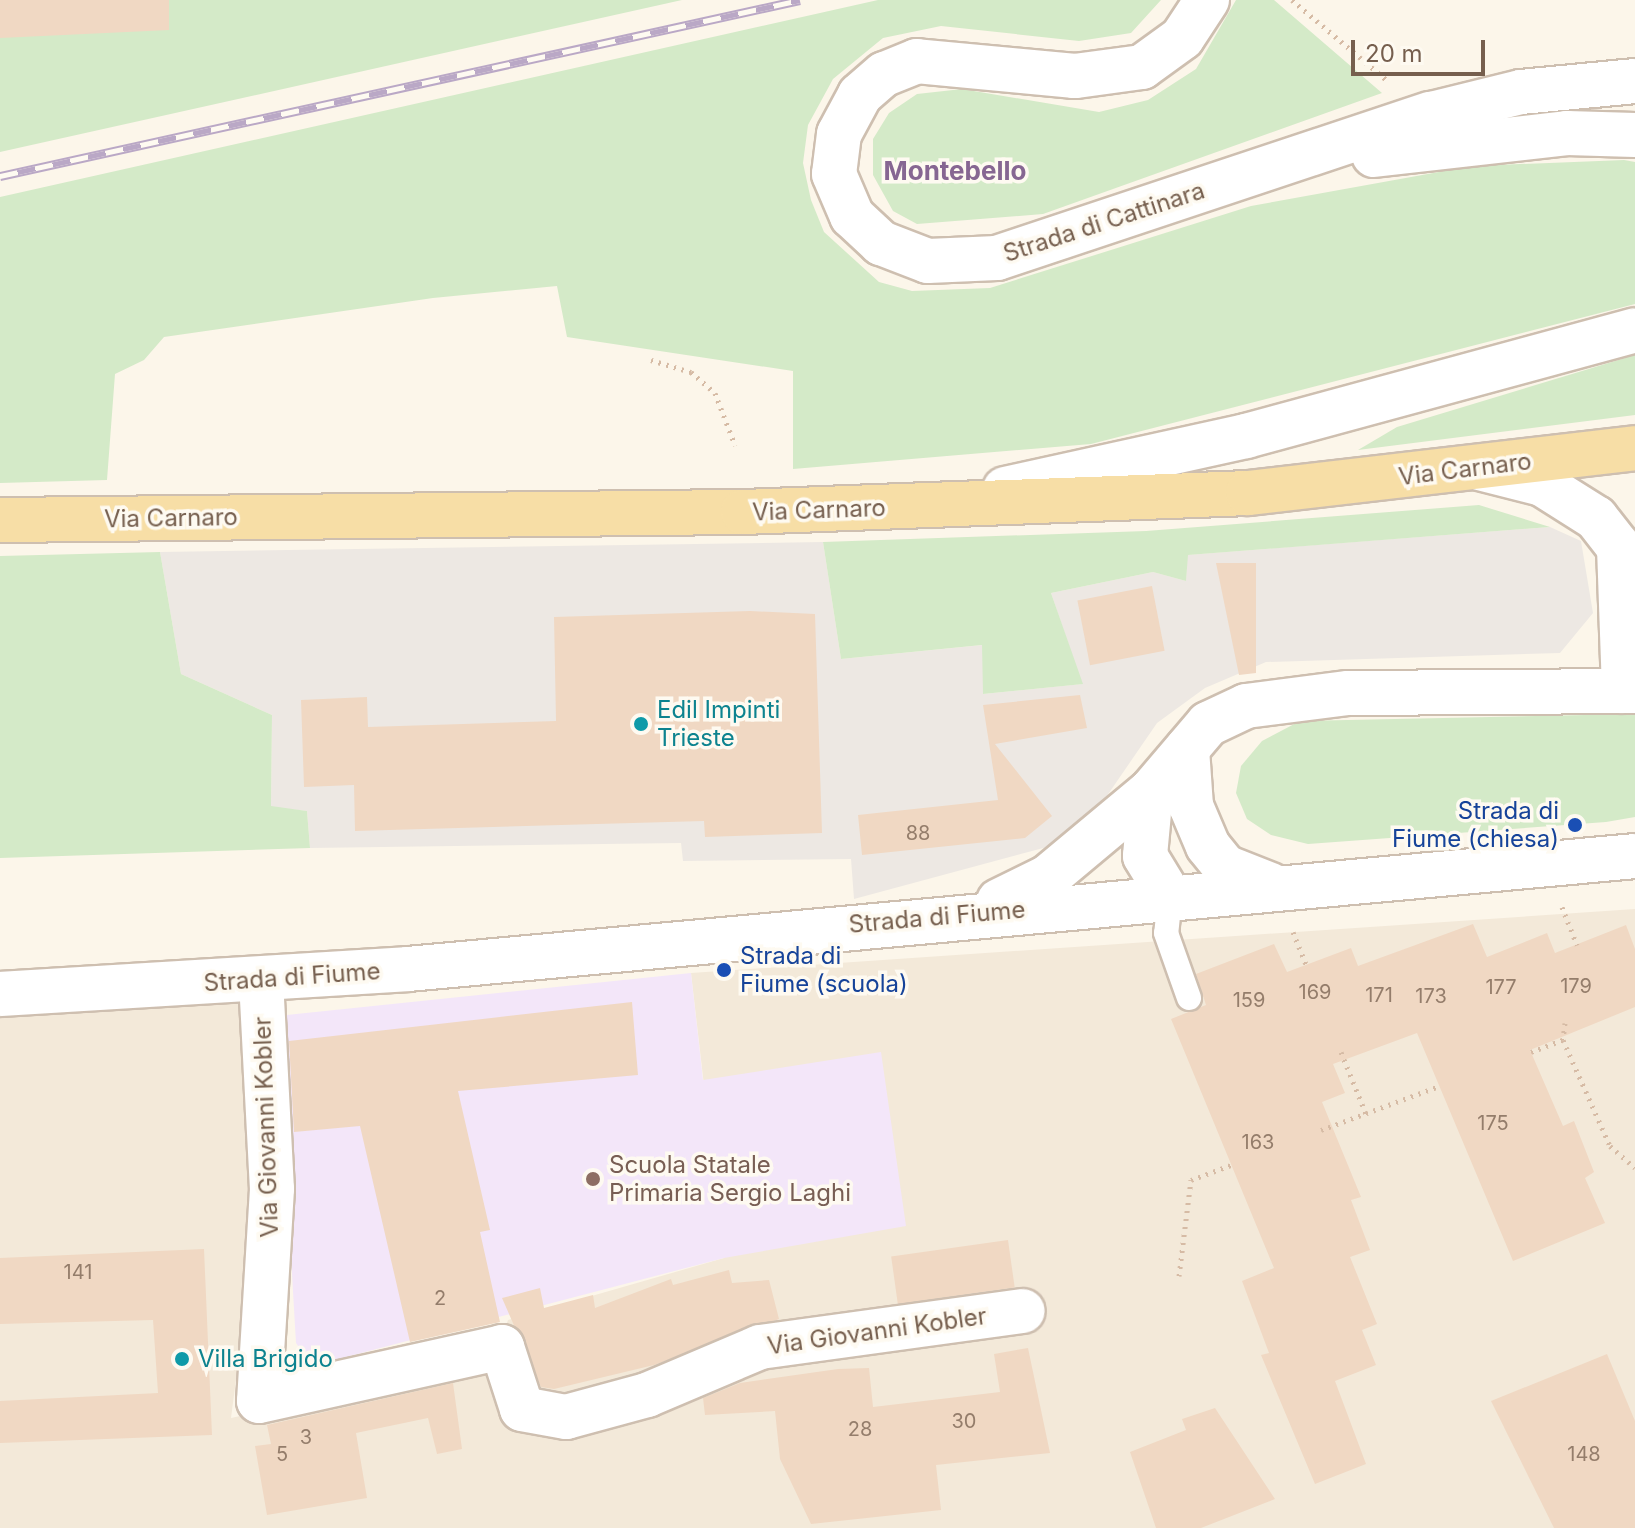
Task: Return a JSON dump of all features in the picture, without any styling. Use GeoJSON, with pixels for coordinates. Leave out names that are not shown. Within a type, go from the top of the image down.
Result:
{"type":"FeatureCollection","features":[{"type":"Feature","properties":{"kind":"main road","name":"Via Carnaro"},"geometry":{"type":"LineString","coordinates":[[0,520],[904,508],[1248,493],[1635,448]]}},
{"type":"Feature","properties":{"kind":"street","name":"Strada di Cattinara"},"geometry":{"type":"LineString","coordinates":[[1207,0],[1182,38],[1142,67],[1075,76],[917,61],[884,74],[860,95],[839,134],[834,174],[852,216],[881,243],[928,261],[1028,251],[1431,114],[1521,92],[1635,81]]}},
{"type":"Feature","properties":{"kind":"street"},"geometry":{"type":"LineString","coordinates":[[1242,176],[1444,144],[1567,133],[1635,135]]}},
{"type":"Feature","properties":{"kind":"street"},"geometry":{"type":"LineString","coordinates":[[904,508],[1246,436],[1635,330]]}},
{"type":"Feature","properties":{"kind":"street"},"geometry":{"type":"LineString","coordinates":[[958,914],[1048,877],[1151,791],[1208,724],[1286,697],[1630,691],[1619,547],[1596,518],[1542,484],[1479,468]]}},
{"type":"Feature","properties":{"kind":"street"},"geometry":{"type":"LineString","coordinates":[[1170,897],[1191,806],[1187,749]]}},
{"type":"Feature","properties":{"kind":"street"},"geometry":{"type":"LineString","coordinates":[[1151,791],[1145,856],[1170,897]]}},
{"type":"Feature","properties":{"kind":"street"},"geometry":{"type":"LineString","coordinates":[[1191,806],[1225,867],[1275,886]]}},
{"type":"Feature","properties":{"kind":"street","name":"Strada di Fiume"},"geometry":{"type":"LineString","coordinates":[[0,994],[261,980],[958,914],[1635,856]]}},
{"type":"Feature","properties":{"kind":"street","name":"Via Giovanni Kobler"},"geometry":{"type":"LineString","coordinates":[[261,980],[272,1189],[259,1401],[502,1347],[522,1409],[566,1417],[647,1395],[760,1347],[1023,1311]]}},
{"type":"Feature","properties":{"kind":"lane"},"geometry":{"type":"LineString","coordinates":[[1170,897],[1166,933],[1189,998]]}},
{"type":"Feature","properties":{"kind":"path"},"geometry":{"type":"LineString","coordinates":[[1292,0],[1431,114]]}},
{"type":"Feature","properties":{"kind":"path"},"geometry":{"type":"LineString","coordinates":[[651,360],[691,372],[715,393],[735,445]]}},
{"type":"Feature","properties":{"kind":"path"},"geometry":{"type":"LineString","coordinates":[[1565,1023],[1563,1040],[1610,1146],[1635,1168]]}},
{"type":"Feature","properties":{"kind":"path"},"geometry":{"type":"LineString","coordinates":[[1531,1052],[1563,1040]]}},
{"type":"Feature","properties":{"kind":"path"},"geometry":{"type":"LineString","coordinates":[[1341,1052],[1366,1114]]}},
{"type":"Feature","properties":{"kind":"path"},"geometry":{"type":"LineString","coordinates":[[1321,1130],[1439,1086]]}},
{"type":"Feature","properties":{"kind":"path"},"geometry":{"type":"LineString","coordinates":[[1179,1276],[1191,1180],[1231,1165]]}},
{"type":"Feature","properties":{"kind":"shaded area"},"geometry":{"type":"Polygon","coordinates":[[[1550,527],[1581,541],[1593,613],[1560,653],[1266,662],[1205,688],[1157,723],[1100,806],[1047,847],[854,899],[851,859],[683,861],[681,843],[310,848],[307,811],[271,807],[272,715],[181,674],[160,552],[823,542],[841,659],[983,645],[983,694],[1082,684],[1051,593],[1153,572],[1186,581],[1187,555],[1550,527]]]}},
{"type":"Feature","properties":{"kind":"shaded area"},"geometry":{"type":"Polygon","coordinates":[[[1635,909],[1635,1528],[0,1528],[0,1014],[244,1002],[260,1197],[231,1418],[494,1360],[508,1320],[724,1258],[691,973],[1635,909]]]}},
{"type":"Feature","properties":{"kind":"shaded area","name":"Scuola Statale Primaria Sergio Laghi"},"geometry":{"type":"Polygon","coordinates":[[[691,973],[703,1080],[881,1052],[906,1226],[724,1258],[323,1363],[305,1356],[296,1343],[277,1016],[691,973]]]}},
{"type":"Feature","properties":{"kind":"green space"},"geometry":{"type":"Polygon","coordinates":[[[0,0],[682,0],[0,152],[0,0]]]}},
{"type":"Feature","properties":{"kind":"green space"},"geometry":{"type":"Polygon","coordinates":[[[878,0],[1161,0],[1131,33],[1079,41],[941,26],[883,38],[833,79],[808,125],[803,163],[811,200],[824,232],[879,282],[912,291],[990,288],[1251,206],[1472,166],[1624,160],[1635,162],[1635,304],[1091,444],[793,469],[793,371],[567,337],[557,286],[433,298],[164,337],[144,360],[115,374],[107,480],[0,483],[0,197],[878,0]]]}},
{"type":"Feature","properties":{"kind":"green space"},"geometry":{"type":"Polygon","coordinates":[[[1236,0],[1274,0],[1382,93],[1043,214],[917,224],[893,211],[873,175],[873,139],[889,113],[917,94],[962,89],[1099,112],[1148,100],[1196,69],[1236,0]]]}},
{"type":"Feature","properties":{"kind":"green space"},"geometry":{"type":"Polygon","coordinates":[[[1635,355],[1635,415],[1358,450],[1397,427],[1635,355]]]}},
{"type":"Feature","properties":{"kind":"green space"},"geometry":{"type":"Polygon","coordinates":[[[1479,505],[1550,527],[1188,555],[1186,581],[1153,572],[1051,593],[1083,684],[983,694],[982,645],[841,659],[823,542],[1146,531],[1479,505]]]}},
{"type":"Feature","properties":{"kind":"green space"},"geometry":{"type":"Polygon","coordinates":[[[160,552],[181,674],[272,715],[271,806],[307,811],[310,848],[0,858],[0,556],[160,552]]]}},
{"type":"Feature","properties":{"kind":"green space"},"geometry":{"type":"Polygon","coordinates":[[[1635,714],[1635,817],[1606,822],[1308,844],[1271,835],[1247,819],[1236,793],[1241,766],[1262,741],[1300,721],[1635,714]]]}},
{"type":"Feature","properties":{"kind":"building"},"geometry":{"type":"Polygon","coordinates":[[[0,0],[169,0],[169,30],[0,38],[0,0]]]}},
{"type":"Feature","properties":{"kind":"building"},"geometry":{"type":"Polygon","coordinates":[[[1216,563],[1256,563],[1256,673],[1239,675],[1216,563]]]}},
{"type":"Feature","properties":{"kind":"building"},"geometry":{"type":"Polygon","coordinates":[[[1152,586],[1165,651],[1090,665],[1077,601],[1152,586]]]}},
{"type":"Feature","properties":{"kind":"building","name":"Edil Impinti Trieste"},"geometry":{"type":"Polygon","coordinates":[[[750,611],[815,614],[822,833],[705,837],[704,821],[355,831],[354,785],[304,787],[301,700],[367,697],[368,727],[556,721],[554,617],[750,611]]]}},
{"type":"Feature","properties":{"kind":"building"},"geometry":{"type":"Polygon","coordinates":[[[1080,695],[1087,728],[995,744],[1052,816],[1025,838],[862,855],[858,815],[998,800],[983,705],[1080,695]]]}},
{"type":"Feature","properties":{"kind":"building"},"geometry":{"type":"Polygon","coordinates":[[[1473,924],[1487,957],[1547,933],[1555,953],[1626,925],[1635,949],[1635,1007],[1530,1050],[1563,1126],[1574,1121],[1594,1172],[1585,1178],[1605,1223],[1513,1261],[1417,1033],[1333,1064],[1345,1093],[1322,1102],[1361,1197],[1351,1200],[1370,1250],[1350,1257],[1377,1324],[1362,1330],[1376,1365],[1335,1381],[1366,1464],[1315,1484],[1261,1355],[1269,1353],[1242,1281],[1274,1268],[1171,1019],[1206,1005],[1196,974],[1274,944],[1287,972],[1351,948],[1358,966],[1473,924]]]}},
{"type":"Feature","properties":{"kind":"building"},"geometry":{"type":"Polygon","coordinates":[[[632,1002],[638,1075],[458,1091],[490,1230],[480,1232],[500,1322],[410,1342],[360,1126],[294,1132],[289,1041],[632,1002]]]}},
{"type":"Feature","properties":{"kind":"building"},"geometry":{"type":"Polygon","coordinates":[[[1008,1240],[1015,1288],[898,1304],[891,1256],[1008,1240]]]}},
{"type":"Feature","properties":{"kind":"building","name":"Villa Brigido"},"geometry":{"type":"Polygon","coordinates":[[[204,1249],[212,1435],[0,1443],[0,1401],[158,1393],[153,1320],[0,1324],[0,1258],[204,1249]]]}},
{"type":"Feature","properties":{"kind":"building"},"geometry":{"type":"Polygon","coordinates":[[[729,1270],[732,1283],[769,1280],[779,1319],[654,1365],[554,1389],[541,1387],[502,1298],[540,1288],[544,1308],[593,1295],[595,1308],[671,1279],[673,1285],[729,1270]]]}},
{"type":"Feature","properties":{"kind":"building"},"geometry":{"type":"Polygon","coordinates":[[[1028,1348],[1050,1453],[936,1465],[941,1510],[811,1524],[780,1459],[775,1411],[705,1415],[703,1398],[740,1383],[838,1369],[869,1368],[873,1407],[1000,1392],[994,1354],[1028,1348]]]}},
{"type":"Feature","properties":{"kind":"building"},"geometry":{"type":"Polygon","coordinates":[[[1607,1354],[1635,1421],[1635,1528],[1554,1528],[1491,1401],[1607,1354]]]}},
{"type":"Feature","properties":{"kind":"building"},"geometry":{"type":"Polygon","coordinates":[[[453,1383],[462,1449],[437,1454],[428,1418],[356,1433],[367,1498],[267,1515],[255,1446],[271,1444],[267,1425],[453,1383]]]}},
{"type":"Feature","properties":{"kind":"building"},"geometry":{"type":"Polygon","coordinates":[[[1215,1408],[1275,1499],[1201,1528],[1156,1528],[1130,1452],[1186,1430],[1182,1419],[1215,1408]]]}},
{"type":"Feature","properties":{"kind":"railway"},"geometry":{"type":"LineString","coordinates":[[0,176],[800,0]]}},
{"type":"Feature","properties":{"kind":"place","name":"Edil Impinti Trieste"},"geometry":{"type":"Point","coordinates":[641,724]}},
{"type":"Feature","properties":{"kind":"place","name":"Strada di Fiume (chiesa)"},"geometry":{"type":"Point","coordinates":[1575,825]}},
{"type":"Feature","properties":{"kind":"place","name":"Strada di Fiume (scuola)"},"geometry":{"type":"Point","coordinates":[724,970]}},
{"type":"Feature","properties":{"kind":"place","name":"Scuola Statale Primaria Sergio Laghi"},"geometry":{"type":"Point","coordinates":[593,1179]}},
{"type":"Feature","properties":{"kind":"place","name":"Villa Brigido"},"geometry":{"type":"Point","coordinates":[182,1359]}},
{"type":"Feature","properties":{"kind":"district","name":"Montebello"},"geometry":{"type":"Point","coordinates":[955,171]}}]}
